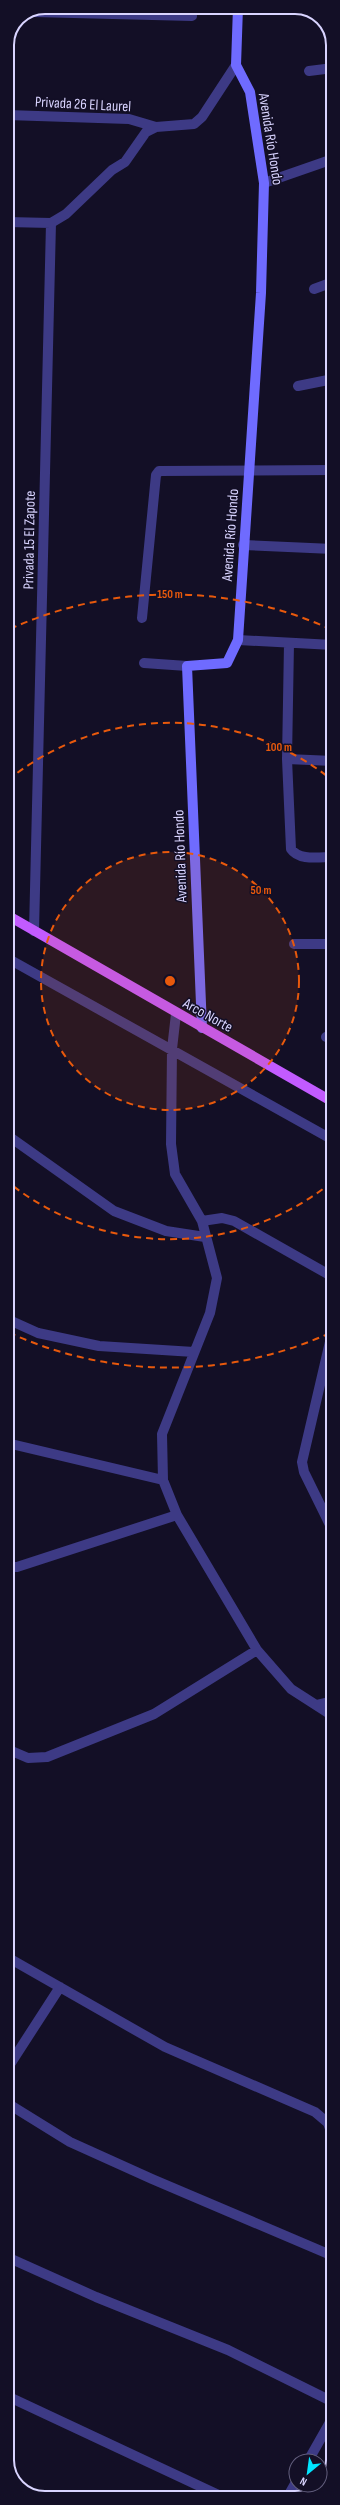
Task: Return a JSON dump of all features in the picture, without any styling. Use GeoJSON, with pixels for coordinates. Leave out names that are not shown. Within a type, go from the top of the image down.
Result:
{"type":"FeatureCollection","features":[{"type":"Feature","properties":{"kind":"main road","name":"Avenida Río Hondo"},"geometry":{"type":"LineString","coordinates":[[202,1028],[187,666],[227,663],[238,640],[243,545],[250,470],[261,293],[264,182],[250,92],[236,65],[238,14]]}},
{"type":"Feature","properties":{"kind":"main road","name":"Arco Norte"},"geometry":{"type":"LineString","coordinates":[[14,919],[176,1014],[326,1098]]}},
{"type":"Feature","properties":{"kind":"street"},"geometry":{"type":"LineString","coordinates":[[113,14],[192,16]]}},
{"type":"Feature","properties":{"kind":"street"},"geometry":{"type":"LineString","coordinates":[[14,222],[50,222],[66,214],[112,170],[125,162],[146,132],[156,127],[194,124],[202,117],[236,65]]}},
{"type":"Feature","properties":{"kind":"street"},"geometry":{"type":"LineString","coordinates":[[309,71],[326,69]]}},
{"type":"Feature","properties":{"kind":"street","name":"Privada 26 El Laurel"},"geometry":{"type":"LineString","coordinates":[[14,115],[129,119],[156,127]]}},
{"type":"Feature","properties":{"kind":"street"},"geometry":{"type":"LineString","coordinates":[[264,182],[326,161]]}},
{"type":"Feature","properties":{"kind":"street","name":"Privada 15 El Zapote"},"geometry":{"type":"LineString","coordinates":[[34,931],[50,222]]}},
{"type":"Feature","properties":{"kind":"street"},"geometry":{"type":"LineString","coordinates":[[314,289],[326,285]]}},
{"type":"Feature","properties":{"kind":"street"},"geometry":{"type":"LineString","coordinates":[[298,386],[326,380]]}},
{"type":"Feature","properties":{"kind":"street"},"geometry":{"type":"LineString","coordinates":[[142,618],[156,475],[159,470],[326,470]]}},
{"type":"Feature","properties":{"kind":"street"},"geometry":{"type":"LineString","coordinates":[[243,545],[326,550]]}},
{"type":"Feature","properties":{"kind":"street"},"geometry":{"type":"LineString","coordinates":[[238,640],[326,645]]}},
{"type":"Feature","properties":{"kind":"street"},"geometry":{"type":"LineString","coordinates":[[288,643],[287,759],[291,848],[294,854],[300,856],[326,857]]}},
{"type":"Feature","properties":{"kind":"street"},"geometry":{"type":"LineString","coordinates":[[144,663],[187,666]]}},
{"type":"Feature","properties":{"kind":"street"},"geometry":{"type":"LineString","coordinates":[[287,759],[326,761]]}},
{"type":"Feature","properties":{"kind":"street"},"geometry":{"type":"LineString","coordinates":[[294,944],[326,944]]}},
{"type":"Feature","properties":{"kind":"street"},"geometry":{"type":"LineString","coordinates":[[14,962],[326,1136]]}},
{"type":"Feature","properties":{"kind":"street"},"geometry":{"type":"LineString","coordinates":[[176,1014],[172,1049],[171,1144],[175,1174],[202,1221],[217,1278],[210,1313],[162,1434],[163,1480],[176,1515],[257,1650],[291,1689],[326,1711]]}},
{"type":"Feature","properties":{"kind":"street"},"geometry":{"type":"LineString","coordinates":[[14,1140],[114,1211],[166,1231],[206,1237]]}},
{"type":"Feature","properties":{"kind":"street"},"geometry":{"type":"LineString","coordinates":[[202,1221],[222,1218],[234,1220],[326,1273]]}},
{"type":"Feature","properties":{"kind":"street"},"geometry":{"type":"LineString","coordinates":[[14,1322],[38,1333],[99,1346],[194,1352]]}},
{"type":"Feature","properties":{"kind":"street"},"geometry":{"type":"LineString","coordinates":[[326,1359],[302,1462],[304,1472],[326,1517]]}},
{"type":"Feature","properties":{"kind":"street"},"geometry":{"type":"LineString","coordinates":[[14,1445],[163,1480]]}},
{"type":"Feature","properties":{"kind":"street"},"geometry":{"type":"LineString","coordinates":[[14,1567],[176,1515]]}},
{"type":"Feature","properties":{"kind":"street"},"geometry":{"type":"LineString","coordinates":[[14,1752],[28,1758],[54,1754],[154,1714],[257,1650]]}},
{"type":"Feature","properties":{"kind":"street"},"geometry":{"type":"LineString","coordinates":[[316,1705],[326,1702]]}},
{"type":"Feature","properties":{"kind":"street"},"geometry":{"type":"LineString","coordinates":[[14,1961],[166,2047],[315,2112],[326,2121]]}},
{"type":"Feature","properties":{"kind":"street"},"geometry":{"type":"LineString","coordinates":[[14,2059],[60,1987]]}},
{"type":"Feature","properties":{"kind":"street"},"geometry":{"type":"LineString","coordinates":[[14,2107],[77,2145],[326,2253]]}},
{"type":"Feature","properties":{"kind":"street"},"geometry":{"type":"LineString","coordinates":[[14,2260],[96,2296],[228,2350],[326,2399]]}},
{"type":"Feature","properties":{"kind":"street"},"geometry":{"type":"LineString","coordinates":[[14,2399],[210,2491]]}},
{"type":"Feature","properties":{"kind":"street"},"geometry":{"type":"LineString","coordinates":[[313,2453],[326,2429]]}}]}
